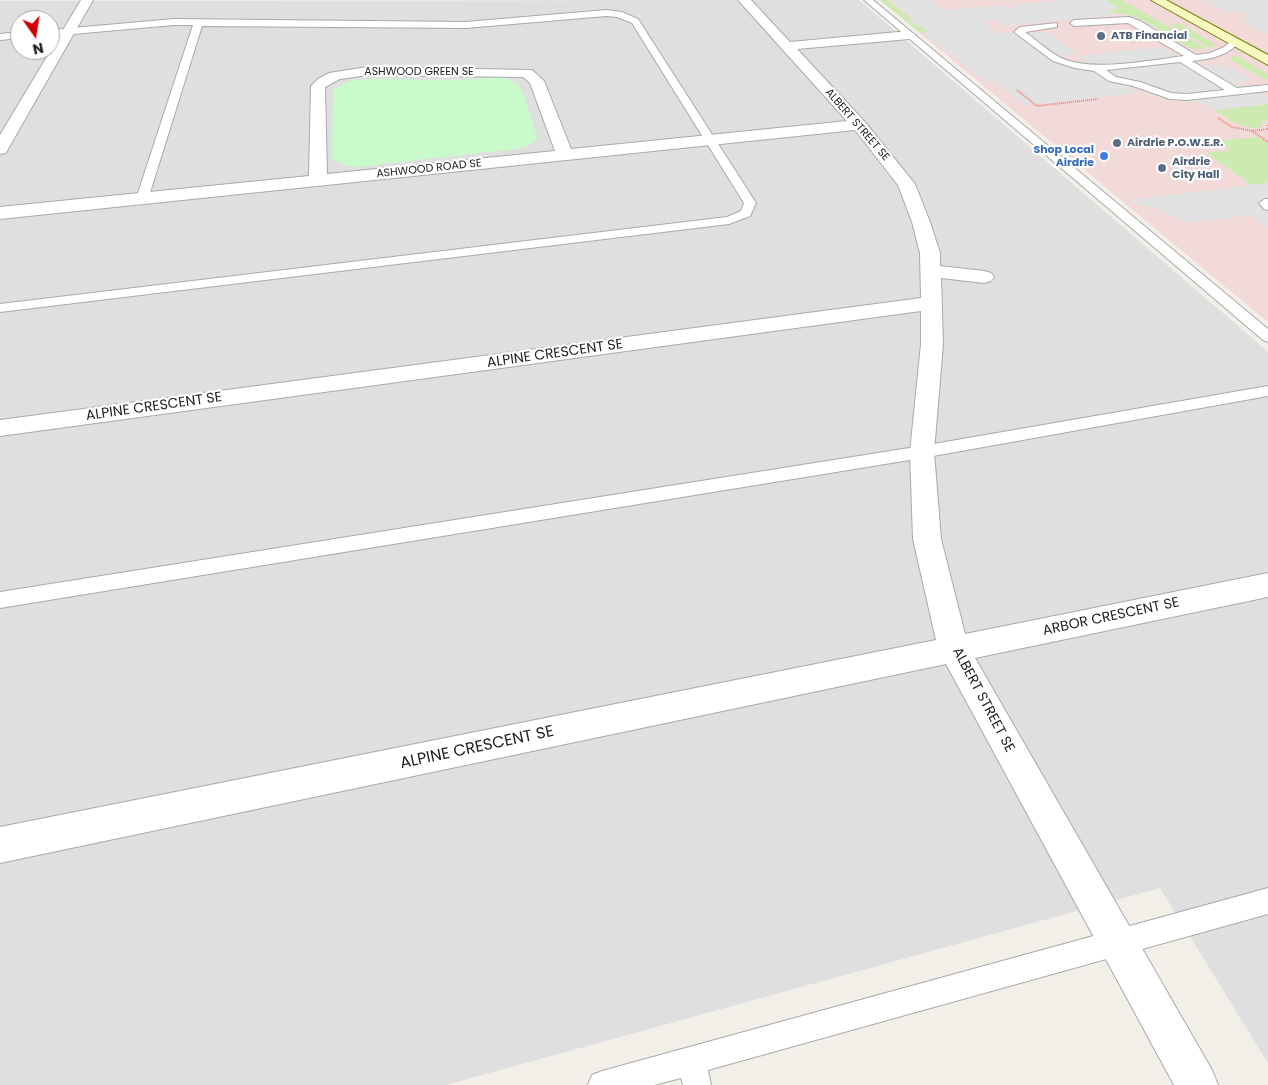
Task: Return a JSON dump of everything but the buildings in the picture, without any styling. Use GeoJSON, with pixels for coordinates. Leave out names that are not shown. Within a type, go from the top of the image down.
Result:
{"type":"FeatureCollection","features":[{"type":"Feature","properties":{"kind":"main road"},"geometry":{"type":"LineString","coordinates":[[1157,0],[1268,61]]}},
{"type":"Feature","properties":{"kind":"street"},"geometry":{"type":"LineString","coordinates":[[0,149],[87,0]]}},
{"type":"Feature","properties":{"kind":"street","name":"ALBERT STREET SE"},"geometry":{"type":"LineString","coordinates":[[744,0],[859,125],[906,184],[922,222],[930,253],[932,303],[932,344],[922,452],[927,539],[954,650],[1198,1085]]}},
{"type":"Feature","properties":{"kind":"street"},"geometry":{"type":"LineString","coordinates":[[787,46],[909,35]]}},
{"type":"Feature","properties":{"kind":"street","name":"ASHWOOD GREEN SE"},"geometry":{"type":"LineString","coordinates":[[318,181],[318,86],[326,78],[345,73],[367,71],[508,71],[527,73],[537,82],[565,155]]}},
{"type":"Feature","properties":{"kind":"street","name":"ASHWOOD ROAD SE"},"geometry":{"type":"LineString","coordinates":[[0,213],[859,125]]}},
{"type":"Feature","properties":{"kind":"street"},"geometry":{"type":"LineString","coordinates":[[931,271],[984,277]]}},
{"type":"Feature","properties":{"kind":"street","name":"ALPINE CRESCENT SE"},"geometry":{"type":"LineString","coordinates":[[0,428],[932,303]]}},
{"type":"Feature","properties":{"kind":"street","name":"ARBOR CRESCENT SE"},"geometry":{"type":"LineString","coordinates":[[954,650],[1268,585]]}},
{"type":"Feature","properties":{"kind":"street","name":"ALPINE CRESCENT SE"},"geometry":{"type":"LineString","coordinates":[[0,845],[954,650]]}},
{"type":"Feature","properties":{"kind":"lane"},"geometry":{"type":"LineString","coordinates":[[868,0],[1268,337]]}},
{"type":"Feature","properties":{"kind":"lane"},"geometry":{"type":"LineString","coordinates":[[0,308],[729,220],[746,213],[750,203],[712,140],[635,21],[619,14],[606,13],[466,25],[174,22],[60,32]]}},
{"type":"Feature","properties":{"kind":"lane"},"geometry":{"type":"LineString","coordinates":[[1074,23],[1118,19],[1129,20],[1194,58]]}},
{"type":"Feature","properties":{"kind":"lane"},"geometry":{"type":"LineString","coordinates":[[142,199],[198,22]]}},
{"type":"Feature","properties":{"kind":"lane"},"geometry":{"type":"LineString","coordinates":[[1054,25],[1020,30],[1019,32],[1056,59],[1075,65],[1097,68],[1212,56],[1234,43]]}},
{"type":"Feature","properties":{"kind":"lane"},"geometry":{"type":"LineString","coordinates":[[1182,59],[1236,92]]}},
{"type":"Feature","properties":{"kind":"lane"},"geometry":{"type":"LineString","coordinates":[[1097,68],[1113,79],[1136,84],[1170,96],[1187,97],[1268,88]]}},
{"type":"Feature","properties":{"kind":"lane"},"geometry":{"type":"LineString","coordinates":[[0,600],[922,452],[1268,392]]}},
{"type":"Feature","properties":{"kind":"lane"},"geometry":{"type":"LineString","coordinates":[[602,1085],[694,1072],[1118,942],[1268,901]]}},
{"type":"Feature","properties":{"kind":"path"},"geometry":{"type":"LineString","coordinates":[[1017,90],[1037,106]]}},
{"type":"Feature","properties":{"kind":"path"},"geometry":{"type":"LineString","coordinates":[[1268,127],[1252,132],[1268,142]]}},
{"type":"Feature","properties":{"kind":"shaded area"},"geometry":{"type":"Polygon","coordinates":[[[859,0],[1268,352],[1268,1063],[1160,888],[446,1085],[0,1085],[0,1],[859,0]]]}},
{"type":"Feature","properties":{"kind":"shaded area"},"geometry":{"type":"Polygon","coordinates":[[[880,0],[1268,0],[1268,322],[1223,285],[880,0]]]}},
{"type":"Feature","properties":{"kind":"shaded area"},"geometry":{"type":"Polygon","coordinates":[[[887,0],[932,0],[945,10],[1003,5],[1016,9],[1010,5],[1059,0],[1066,0],[1073,4],[1070,0],[1105,0],[1119,8],[1108,10],[1116,15],[1002,26],[995,21],[985,21],[992,27],[987,28],[996,33],[1046,32],[1078,53],[1063,55],[1069,60],[1077,62],[1087,62],[1079,56],[1159,47],[1210,66],[1224,65],[1251,80],[1236,82],[1268,97],[1268,104],[1214,110],[1204,103],[1164,99],[1129,87],[1137,93],[1025,105],[996,82],[986,82],[922,33],[929,32],[908,19],[913,18],[887,0]]]}},
{"type":"Feature","properties":{"kind":"shaded area"},"geometry":{"type":"Polygon","coordinates":[[[1202,0],[1268,0],[1268,34],[1240,20],[1253,18],[1238,11],[1226,12],[1202,0]]]}},
{"type":"Feature","properties":{"kind":"shaded area"},"geometry":{"type":"Polygon","coordinates":[[[1268,183],[1268,228],[1250,215],[1187,223],[1156,208],[1139,205],[1129,200],[1268,183]]]}},
{"type":"Feature","properties":{"kind":"green space"},"geometry":{"type":"Polygon","coordinates":[[[880,0],[887,0],[913,19],[909,19],[919,27],[923,27],[930,32],[920,33],[880,0]]]}},
{"type":"Feature","properties":{"kind":"green space"},"geometry":{"type":"Polygon","coordinates":[[[1105,0],[1122,0],[1206,48],[1189,48],[1180,44],[1136,17],[1118,14],[1107,9],[1118,8],[1105,0]]]}},
{"type":"Feature","properties":{"kind":"green space"},"geometry":{"type":"Polygon","coordinates":[[[1179,23],[1217,45],[1210,48],[1170,25],[1179,23]]]}},
{"type":"Feature","properties":{"kind":"green space"},"geometry":{"type":"Polygon","coordinates":[[[1235,55],[1268,74],[1268,78],[1265,80],[1229,59],[1235,55]]]}},
{"type":"Feature","properties":{"kind":"green space"},"geometry":{"type":"Polygon","coordinates":[[[503,77],[518,84],[524,95],[537,137],[535,141],[525,148],[357,167],[347,166],[332,159],[333,90],[349,81],[364,79],[461,80],[503,77]]]}},
{"type":"Feature","properties":{"kind":"green space"},"geometry":{"type":"Polygon","coordinates":[[[1268,104],[1268,120],[1261,123],[1262,128],[1243,126],[1214,110],[1268,104]]]}},
{"type":"Feature","properties":{"kind":"green space"},"geometry":{"type":"Polygon","coordinates":[[[1257,137],[1268,143],[1268,183],[1252,185],[1206,153],[1231,150],[1219,141],[1257,137]]]}},
{"type":"Feature","properties":{"kind":"place","name":"ATB Financial"},"geometry":{"type":"Point","coordinates":[1101,36]}},
{"type":"Feature","properties":{"kind":"place","name":"Airdrie P.O.W.E.R."},"geometry":{"type":"Point","coordinates":[1117,143]}},
{"type":"Feature","properties":{"kind":"place","name":"Shop Local Airdrie"},"geometry":{"type":"Point","coordinates":[1104,156]}},
{"type":"Feature","properties":{"kind":"place","name":"Airdrie City Hall"},"geometry":{"type":"Point","coordinates":[1162,168]}}]}
